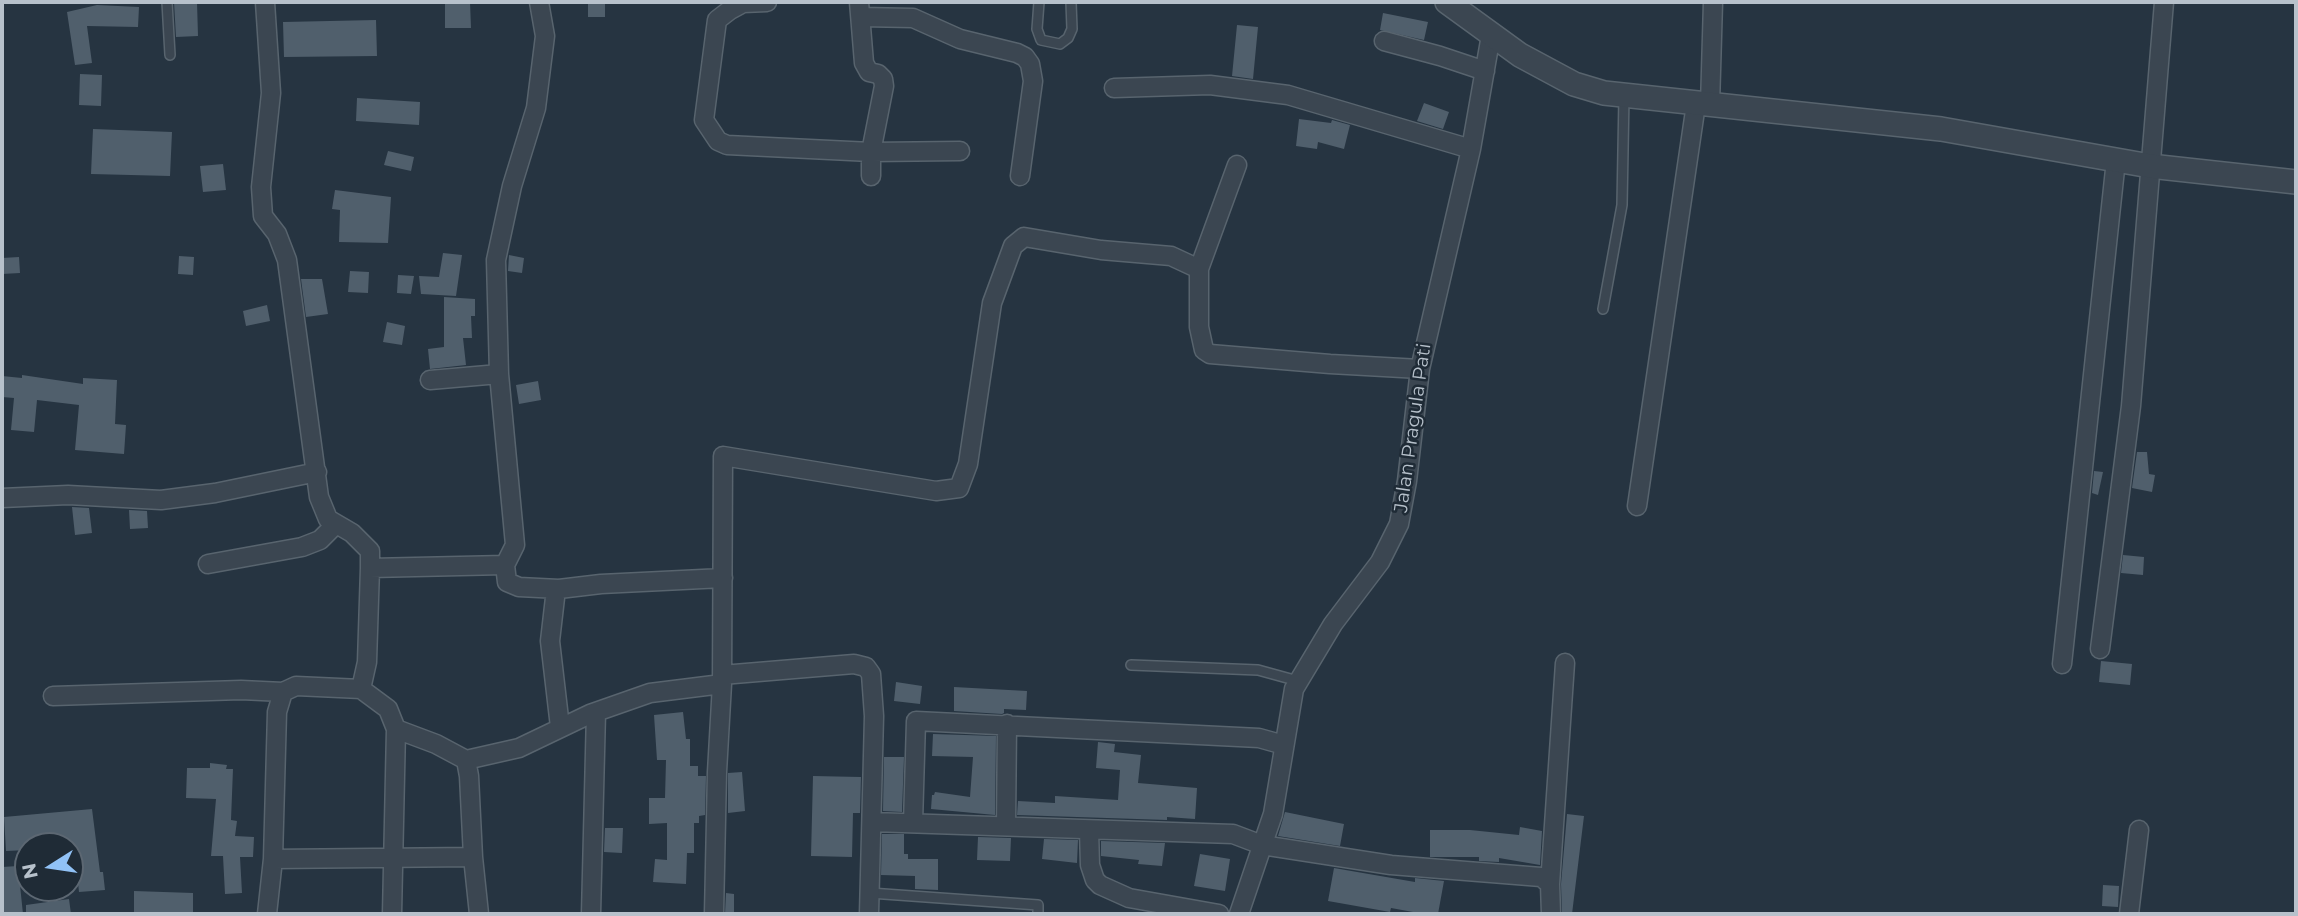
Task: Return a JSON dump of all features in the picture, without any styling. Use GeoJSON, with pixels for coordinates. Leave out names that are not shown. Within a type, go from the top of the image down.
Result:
{"type":"FeatureCollection","features":[{"type":"Feature","properties":{"kind":"street"},"geometry":{"type":"LineString","coordinates":[[265,2],[271,93],[261,205],[263,216],[277,234],[287,260],[319,497],[327,519],[362,541],[370,551],[367,662],[361,689]]}},
{"type":"Feature","properties":{"kind":"street"},"geometry":{"type":"LineString","coordinates":[[539,2],[545,36],[536,108],[512,186],[496,260],[499,374],[515,545],[505,565],[507,582],[511,585],[555,589],[723,578]]}},
{"type":"Feature","properties":{"kind":"street"},"geometry":{"type":"LineString","coordinates":[[766,2],[743,4],[717,20],[704,120],[718,141],[727,145],[871,152],[960,151]]}},
{"type":"Feature","properties":{"kind":"street"},"geometry":{"type":"LineString","coordinates":[[1447,2],[1520,55],[1574,84],[1604,93],[1941,129],[2150,166],[2296,182]]}},
{"type":"Feature","properties":{"kind":"street"},"geometry":{"type":"LineString","coordinates":[[1637,506],[1703,105],[1713,2]]}},
{"type":"Feature","properties":{"kind":"street"},"geometry":{"type":"LineString","coordinates":[[2099,649],[2131,406],[2164,2]]}},
{"type":"Feature","properties":{"kind":"street"},"geometry":{"type":"LineString","coordinates":[[871,176],[871,152],[884,86],[883,79],[866,68],[860,9],[913,18],[960,39],[1025,57],[1030,64],[1033,81],[1020,176]]}},
{"type":"Feature","properties":{"kind":"street","name":"Jalan Pragula Pati"},"geometry":{"type":"LineString","coordinates":[[1239,914],[1273,814],[1294,689],[1333,624],[1380,562],[1399,524],[1407,481],[1420,369],[1471,149],[1491,36]]}},
{"type":"Feature","properties":{"kind":"street"},"geometry":{"type":"LineString","coordinates":[[1384,41],[1440,55],[1485,71]]}},
{"type":"Feature","properties":{"kind":"street"},"geometry":{"type":"LineString","coordinates":[[1114,88],[1210,85],[1288,95],[1471,149]]}},
{"type":"Feature","properties":{"kind":"street"},"geometry":{"type":"LineString","coordinates":[[2062,664],[2116,160]]}},
{"type":"Feature","properties":{"kind":"street"},"geometry":{"type":"LineString","coordinates":[[1237,165],[1199,269],[1199,327],[1204,350],[1210,354],[1330,365],[1420,369]]}},
{"type":"Feature","properties":{"kind":"street"},"geometry":{"type":"LineString","coordinates":[[714,914],[722,680],[723,456],[936,491],[959,488],[968,464],[992,303],[1013,246],[1018,240],[1029,237],[1101,250],[1171,256],[1199,269]]}},
{"type":"Feature","properties":{"kind":"street"},"geometry":{"type":"LineString","coordinates":[[430,380],[499,374]]}},
{"type":"Feature","properties":{"kind":"street"},"geometry":{"type":"LineString","coordinates":[[2,498],[68,495],[161,500],[215,493],[317,472]]}},
{"type":"Feature","properties":{"kind":"street"},"geometry":{"type":"LineString","coordinates":[[208,564],[302,547],[320,540],[336,524]]}},
{"type":"Feature","properties":{"kind":"street"},"geometry":{"type":"LineString","coordinates":[[370,568],[505,565]]}},
{"type":"Feature","properties":{"kind":"street"},"geometry":{"type":"LineString","coordinates":[[555,589],[550,640],[560,727]]}},
{"type":"Feature","properties":{"kind":"street"},"geometry":{"type":"LineString","coordinates":[[1551,914],[1550,884],[1565,663]]}},
{"type":"Feature","properties":{"kind":"street"},"geometry":{"type":"LineString","coordinates":[[396,729],[436,744],[466,760],[519,748],[560,727],[650,693],[722,680],[854,664],[866,667],[871,674],[874,716],[869,914]]}},
{"type":"Feature","properties":{"kind":"street"},"geometry":{"type":"LineString","coordinates":[[53,695],[241,690],[282,692],[296,686],[361,689],[388,709],[396,729],[393,914]]}},
{"type":"Feature","properties":{"kind":"street"},"geometry":{"type":"LineString","coordinates":[[267,914],[273,859],[277,712],[282,692]]}},
{"type":"Feature","properties":{"kind":"street"},"geometry":{"type":"LineString","coordinates":[[591,914],[596,712]]}},
{"type":"Feature","properties":{"kind":"street"},"geometry":{"type":"LineString","coordinates":[[912,823],[916,721],[1259,738],[1284,745]]}},
{"type":"Feature","properties":{"kind":"street"},"geometry":{"type":"LineString","coordinates":[[1006,826],[1007,724]]}},
{"type":"Feature","properties":{"kind":"street"},"geometry":{"type":"LineString","coordinates":[[466,760],[470,776],[473,857],[479,914]]}},
{"type":"Feature","properties":{"kind":"street"},"geometry":{"type":"LineString","coordinates":[[872,822],[1233,834],[1262,845],[1391,865],[1536,876],[1550,884]]}},
{"type":"Feature","properties":{"kind":"street"},"geometry":{"type":"LineString","coordinates":[[1089,830],[1091,874],[1100,885],[1129,898],[1219,914]]}},
{"type":"Feature","properties":{"kind":"street"},"geometry":{"type":"LineString","coordinates":[[2129,914],[2139,831]]}},
{"type":"Feature","properties":{"kind":"street"},"geometry":{"type":"LineString","coordinates":[[273,859],[473,857]]}},
{"type":"Feature","properties":{"kind":"lane"},"geometry":{"type":"LineString","coordinates":[[167,2],[170,55]]}},
{"type":"Feature","properties":{"kind":"lane"},"geometry":{"type":"LineString","coordinates":[[1039,2],[1037,29],[1041,40],[1060,44],[1068,38],[1072,29],[1071,2]]}},
{"type":"Feature","properties":{"kind":"lane"},"geometry":{"type":"LineString","coordinates":[[1603,309],[1622,205],[1624,95]]}},
{"type":"Feature","properties":{"kind":"lane"},"geometry":{"type":"LineString","coordinates":[[1131,665],[1258,670],[1298,681]]}},
{"type":"Feature","properties":{"kind":"lane"},"geometry":{"type":"LineString","coordinates":[[870,893],[1038,905],[1038,914]]}},
{"type":"Feature","properties":{"kind":"building"},"geometry":{"type":"Polygon","coordinates":[[[174,2],[197,2],[198,36],[176,37],[174,2]]]}},
{"type":"Feature","properties":{"kind":"building"},"geometry":{"type":"Polygon","coordinates":[[[445,2],[470,2],[471,28],[445,28],[445,2]]]}},
{"type":"Feature","properties":{"kind":"building"},"geometry":{"type":"Polygon","coordinates":[[[588,2],[605,2],[605,17],[588,17],[588,2]]]}},
{"type":"Feature","properties":{"kind":"building"},"geometry":{"type":"Polygon","coordinates":[[[97,5],[139,7],[138,27],[87,26],[92,63],[75,65],[67,12],[97,5]]]}},
{"type":"Feature","properties":{"kind":"building"},"geometry":{"type":"Polygon","coordinates":[[[1383,13],[1428,22],[1424,40],[1380,30],[1383,13]]]}},
{"type":"Feature","properties":{"kind":"building"},"geometry":{"type":"Polygon","coordinates":[[[376,20],[377,56],[284,57],[283,22],[376,20]]]}},
{"type":"Feature","properties":{"kind":"building"},"geometry":{"type":"Polygon","coordinates":[[[1237,25],[1258,27],[1253,79],[1232,76],[1237,25]]]}},
{"type":"Feature","properties":{"kind":"building"},"geometry":{"type":"Polygon","coordinates":[[[80,74],[102,75],[101,106],[79,105],[80,74]]]}},
{"type":"Feature","properties":{"kind":"building"},"geometry":{"type":"Polygon","coordinates":[[[357,98],[420,102],[419,125],[356,121],[357,98]]]}},
{"type":"Feature","properties":{"kind":"building"},"geometry":{"type":"Polygon","coordinates":[[[1424,103],[1449,112],[1443,129],[1417,121],[1424,103]]]}},
{"type":"Feature","properties":{"kind":"building"},"geometry":{"type":"Polygon","coordinates":[[[1299,119],[1331,123],[1332,120],[1350,125],[1344,149],[1318,142],[1317,149],[1296,146],[1299,119]]]}},
{"type":"Feature","properties":{"kind":"building"},"geometry":{"type":"Polygon","coordinates":[[[93,129],[172,132],[170,176],[91,174],[93,129]]]}},
{"type":"Feature","properties":{"kind":"building"},"geometry":{"type":"Polygon","coordinates":[[[388,151],[414,157],[411,171],[384,165],[388,151]]]}},
{"type":"Feature","properties":{"kind":"building"},"geometry":{"type":"Polygon","coordinates":[[[223,164],[226,190],[203,192],[200,166],[223,164]]]}},
{"type":"Feature","properties":{"kind":"building"},"geometry":{"type":"Polygon","coordinates":[[[335,190],[391,197],[388,243],[339,242],[340,210],[332,209],[335,190]]]}},
{"type":"Feature","properties":{"kind":"building"},"geometry":{"type":"Polygon","coordinates":[[[443,253],[462,255],[456,296],[421,294],[419,276],[439,277],[443,253]]]}},
{"type":"Feature","properties":{"kind":"building"},"geometry":{"type":"Polygon","coordinates":[[[509,255],[524,258],[522,273],[508,271],[509,255]]]}},
{"type":"Feature","properties":{"kind":"building"},"geometry":{"type":"Polygon","coordinates":[[[179,256],[194,257],[193,275],[178,274],[179,256]]]}},
{"type":"Feature","properties":{"kind":"building"},"geometry":{"type":"Polygon","coordinates":[[[19,257],[20,273],[2,274],[2,258],[19,257]]]}},
{"type":"Feature","properties":{"kind":"building"},"geometry":{"type":"Polygon","coordinates":[[[350,271],[369,272],[368,293],[348,292],[350,271]]]}},
{"type":"Feature","properties":{"kind":"building"},"geometry":{"type":"Polygon","coordinates":[[[398,275],[414,276],[411,294],[397,293],[398,275]]]}},
{"type":"Feature","properties":{"kind":"building"},"geometry":{"type":"Polygon","coordinates":[[[301,279],[322,279],[328,314],[306,317],[301,279]]]}},
{"type":"Feature","properties":{"kind":"building"},"geometry":{"type":"Polygon","coordinates":[[[444,297],[475,299],[475,316],[471,316],[472,338],[463,338],[466,365],[430,369],[428,349],[444,347],[444,297]]]}},
{"type":"Feature","properties":{"kind":"building"},"geometry":{"type":"Polygon","coordinates":[[[267,305],[270,321],[246,326],[243,311],[267,305]]]}},
{"type":"Feature","properties":{"kind":"building"},"geometry":{"type":"Polygon","coordinates":[[[387,322],[405,326],[402,345],[383,342],[387,322]]]}},
{"type":"Feature","properties":{"kind":"building"},"geometry":{"type":"Polygon","coordinates":[[[22,375],[83,384],[83,378],[117,380],[115,424],[126,425],[124,454],[75,450],[79,405],[37,400],[34,432],[11,430],[14,398],[2,397],[2,376],[22,378],[22,375]]]}},
{"type":"Feature","properties":{"kind":"building"},"geometry":{"type":"Polygon","coordinates":[[[538,381],[541,400],[519,404],[516,385],[538,381]]]}},
{"type":"Feature","properties":{"kind":"building"},"geometry":{"type":"Polygon","coordinates":[[[2137,452],[2147,452],[2149,474],[2155,475],[2152,492],[2132,488],[2137,452]]]}},
{"type":"Feature","properties":{"kind":"building"},"geometry":{"type":"Polygon","coordinates":[[[2094,471],[2103,472],[2098,495],[2092,493],[2094,471]]]}},
{"type":"Feature","properties":{"kind":"building"},"geometry":{"type":"Polygon","coordinates":[[[72,507],[89,508],[92,533],[75,535],[72,507]]]}},
{"type":"Feature","properties":{"kind":"building"},"geometry":{"type":"Polygon","coordinates":[[[129,510],[147,511],[148,528],[130,529],[129,510]]]}},
{"type":"Feature","properties":{"kind":"building"},"geometry":{"type":"Polygon","coordinates":[[[2123,555],[2144,557],[2143,575],[2121,573],[2123,555]]]}},
{"type":"Feature","properties":{"kind":"building"},"geometry":{"type":"Polygon","coordinates":[[[2101,661],[2132,664],[2130,685],[2099,682],[2101,661]]]}},
{"type":"Feature","properties":{"kind":"building"},"geometry":{"type":"Polygon","coordinates":[[[896,682],[922,686],[920,704],[894,701],[896,682]]]}},
{"type":"Feature","properties":{"kind":"building"},"geometry":{"type":"Polygon","coordinates":[[[954,687],[1027,691],[1026,710],[1004,709],[1002,714],[954,711],[954,687]]]}},
{"type":"Feature","properties":{"kind":"building"},"geometry":{"type":"Polygon","coordinates":[[[683,712],[686,739],[690,739],[690,766],[698,766],[698,776],[706,776],[705,815],[699,816],[699,823],[694,823],[694,853],[687,853],[686,884],[653,882],[655,859],[667,860],[667,823],[649,824],[649,798],[665,798],[666,760],[657,760],[654,715],[683,712]]]}},
{"type":"Feature","properties":{"kind":"building"},"geometry":{"type":"Polygon","coordinates":[[[933,734],[996,736],[995,815],[931,809],[932,795],[935,792],[970,797],[973,757],[932,756],[933,734]]]}},
{"type":"Feature","properties":{"kind":"building"},"geometry":{"type":"Polygon","coordinates":[[[1098,742],[1115,744],[1114,752],[1141,755],[1138,783],[1197,788],[1195,819],[1017,815],[1018,801],[1055,803],[1055,796],[1118,800],[1120,770],[1096,768],[1098,742]]]}},
{"type":"Feature","properties":{"kind":"building"},"geometry":{"type":"Polygon","coordinates":[[[884,757],[904,757],[902,812],[883,811],[884,757]]]}},
{"type":"Feature","properties":{"kind":"building"},"geometry":{"type":"Polygon","coordinates":[[[210,763],[227,765],[226,769],[233,769],[231,820],[237,821],[235,836],[254,837],[253,857],[240,857],[242,893],[225,894],[223,856],[211,856],[216,799],[186,798],[187,768],[210,768],[210,763]]]}},
{"type":"Feature","properties":{"kind":"building"},"geometry":{"type":"Polygon","coordinates":[[[742,772],[745,811],[728,813],[728,773],[742,772]]]}},
{"type":"Feature","properties":{"kind":"building"},"geometry":{"type":"Polygon","coordinates":[[[813,776],[861,777],[860,813],[853,813],[852,857],[811,856],[813,776]]]}},
{"type":"Feature","properties":{"kind":"building"},"geometry":{"type":"Polygon","coordinates":[[[92,809],[105,890],[84,892],[84,832],[14,832],[14,851],[6,851],[4,817],[92,809]]]}},
{"type":"Feature","properties":{"kind":"building"},"geometry":{"type":"Polygon","coordinates":[[[1285,812],[1344,824],[1340,846],[1278,836],[1285,812]]]}},
{"type":"Feature","properties":{"kind":"building"},"geometry":{"type":"Polygon","coordinates":[[[1567,814],[1584,816],[1572,914],[1562,913],[1561,884],[1567,814]]]}},
{"type":"Feature","properties":{"kind":"building"},"geometry":{"type":"Polygon","coordinates":[[[1520,827],[1542,831],[1540,865],[1499,858],[1499,862],[1479,861],[1479,857],[1430,857],[1430,830],[1470,830],[1519,835],[1520,827]]]}},
{"type":"Feature","properties":{"kind":"building"},"geometry":{"type":"Polygon","coordinates":[[[605,828],[623,828],[622,853],[604,852],[605,828]]]}},
{"type":"Feature","properties":{"kind":"building"},"geometry":{"type":"Polygon","coordinates":[[[882,834],[904,834],[904,854],[908,854],[908,859],[938,859],[938,890],[915,889],[915,876],[881,875],[882,834]]]}},
{"type":"Feature","properties":{"kind":"building"},"geometry":{"type":"Polygon","coordinates":[[[978,837],[1011,838],[1010,861],[977,860],[978,837]]]}},
{"type":"Feature","properties":{"kind":"building"},"geometry":{"type":"Polygon","coordinates":[[[1044,839],[1078,840],[1077,863],[1042,859],[1044,839]]]}},
{"type":"Feature","properties":{"kind":"building"},"geometry":{"type":"Polygon","coordinates":[[[1101,841],[1165,843],[1162,866],[1138,864],[1139,860],[1101,856],[1101,841]]]}},
{"type":"Feature","properties":{"kind":"building"},"geometry":{"type":"Polygon","coordinates":[[[1200,854],[1230,859],[1225,891],[1194,886],[1200,854]]]}},
{"type":"Feature","properties":{"kind":"building"},"geometry":{"type":"Polygon","coordinates":[[[14,866],[14,902],[22,902],[23,914],[2,914],[2,867],[14,866]]]}},
{"type":"Feature","properties":{"kind":"building"},"geometry":{"type":"Polygon","coordinates":[[[1334,868],[1415,882],[1415,878],[1444,881],[1438,914],[1391,908],[1390,912],[1328,901],[1334,868]]]}},
{"type":"Feature","properties":{"kind":"building"},"geometry":{"type":"Polygon","coordinates":[[[2103,885],[2119,886],[2118,907],[2102,906],[2103,885]]]}},
{"type":"Feature","properties":{"kind":"building"},"geometry":{"type":"Polygon","coordinates":[[[134,891],[193,893],[193,914],[134,912],[134,891]]]}},
{"type":"Feature","properties":{"kind":"building"},"geometry":{"type":"Polygon","coordinates":[[[726,893],[734,894],[734,914],[725,914],[726,893]]]}},
{"type":"Feature","properties":{"kind":"building"},"geometry":{"type":"Polygon","coordinates":[[[69,902],[71,914],[26,914],[26,905],[69,902]]]}}]}
